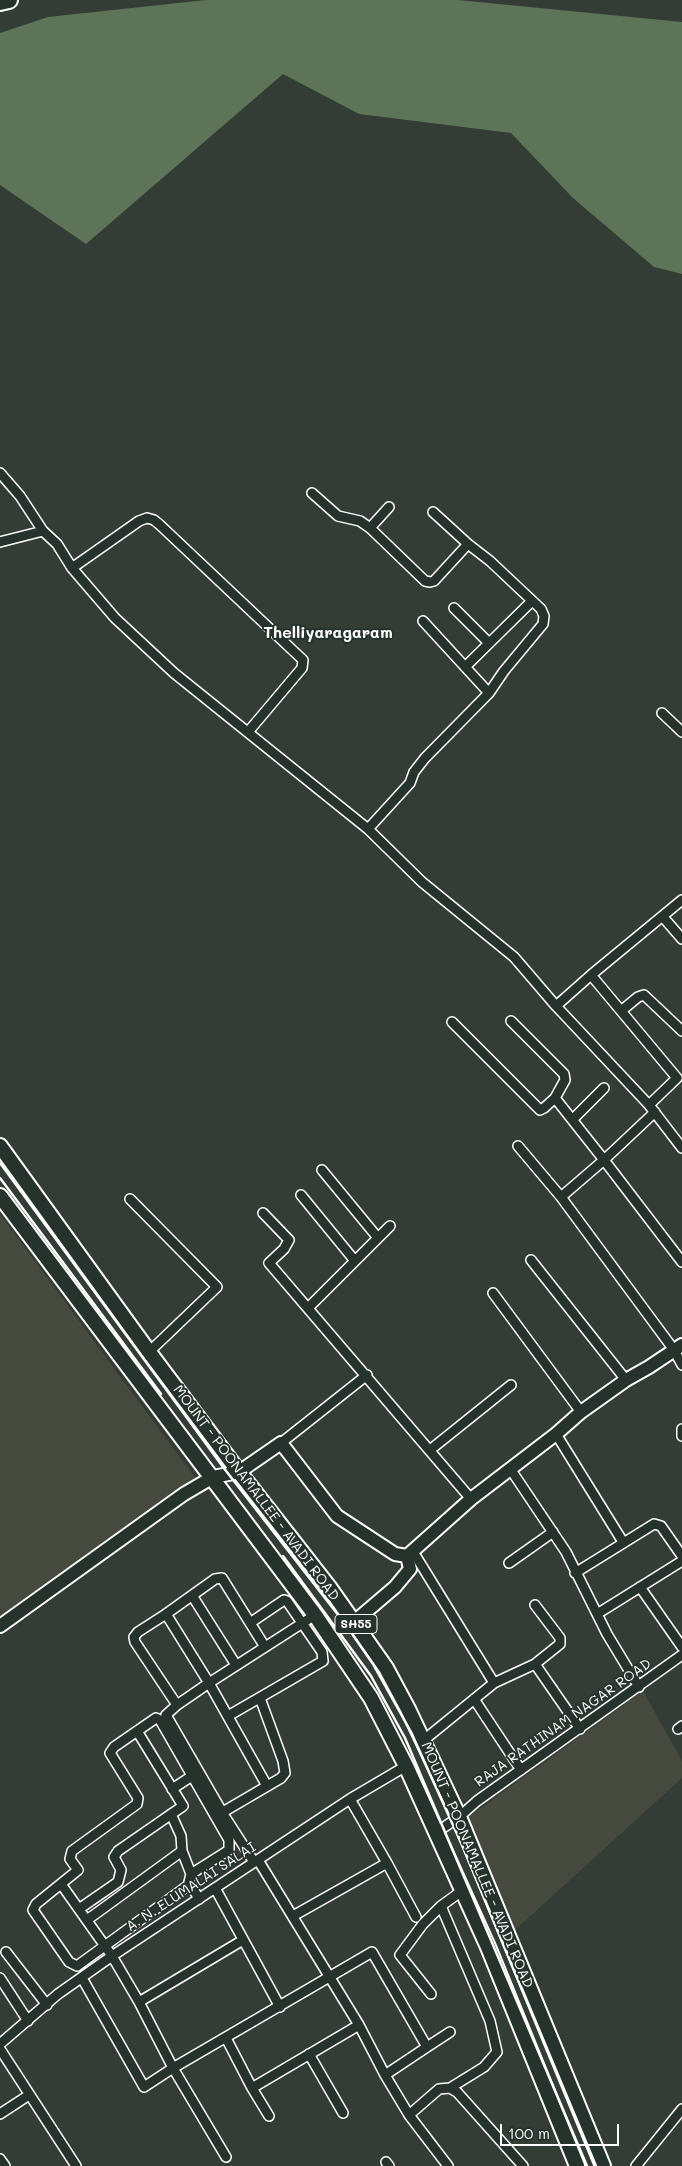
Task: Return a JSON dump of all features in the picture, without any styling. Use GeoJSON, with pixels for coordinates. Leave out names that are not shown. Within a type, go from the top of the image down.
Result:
{"type":"FeatureCollection","features":[{"type":"Feature","properties":{"kind":"highway"},"geometry":{"type":"LineString","coordinates":[[0,2],[9,0]]}},
{"type":"Feature","properties":{"kind":"main road","name":"MOUNT - POONAMALLEE - AVADI ROAD"},"geometry":{"type":"LineString","coordinates":[[0,1146],[149,1352],[354,1622],[386,1668],[424,1740],[459,1817],[603,2166]]}},
{"type":"Feature","properties":{"kind":"main road","name":"MOUNT - POONAMALLEE - AVADI ROAD"},"geometry":{"type":"LineString","coordinates":[[0,1196],[315,1614],[371,1698],[406,1766],[463,1890],[577,2166]]}},
{"type":"Feature","properties":{"kind":"street"},"geometry":{"type":"LineString","coordinates":[[0,473],[20,496],[43,531],[57,544],[72,568],[115,618],[174,673],[368,829],[422,882],[514,956],[556,1006],[652,1108],[682,1148]]}},
{"type":"Feature","properties":{"kind":"street"},"geometry":{"type":"LineString","coordinates":[[312,493],[338,516],[360,521],[370,528],[416,574],[430,582],[436,579],[468,544]]}},
{"type":"Feature","properties":{"kind":"street"},"geometry":{"type":"LineString","coordinates":[[370,528],[389,507]]}},
{"type":"Feature","properties":{"kind":"street"},"geometry":{"type":"LineString","coordinates":[[368,829],[410,784],[414,772],[425,758],[489,693],[504,671],[543,624],[543,613],[532,601],[490,561],[433,512]]}},
{"type":"Feature","properties":{"kind":"street"},"geometry":{"type":"LineString","coordinates":[[72,568],[139,521],[147,518],[154,520],[160,525],[303,660],[302,668],[248,732]]}},
{"type":"Feature","properties":{"kind":"street"},"geometry":{"type":"LineString","coordinates":[[0,542],[43,531]]}},
{"type":"Feature","properties":{"kind":"street"},"geometry":{"type":"LineString","coordinates":[[465,666],[532,601]]}},
{"type":"Feature","properties":{"kind":"street"},"geometry":{"type":"LineString","coordinates":[[454,608],[489,643]]}},
{"type":"Feature","properties":{"kind":"street"},"geometry":{"type":"LineString","coordinates":[[423,621],[489,693]]}},
{"type":"Feature","properties":{"kind":"street"},"geometry":{"type":"LineString","coordinates":[[662,713],[682,732]]}},
{"type":"Feature","properties":{"kind":"street"},"geometry":{"type":"LineString","coordinates":[[556,1006],[682,900]]}},
{"type":"Feature","properties":{"kind":"street"},"geometry":{"type":"LineString","coordinates":[[663,917],[682,939]]}},
{"type":"Feature","properties":{"kind":"street"},"geometry":{"type":"LineString","coordinates":[[560,1198],[604,1160],[680,1078],[591,976]]}},
{"type":"Feature","properties":{"kind":"street"},"geometry":{"type":"LineString","coordinates":[[621,1011],[638,997],[644,995],[682,1031]]}},
{"type":"Feature","properties":{"kind":"street"},"geometry":{"type":"LineString","coordinates":[[452,1022],[542,1110],[555,1098],[564,1080],[564,1074],[511,1021]]}},
{"type":"Feature","properties":{"kind":"street"},"geometry":{"type":"LineString","coordinates":[[573,1119],[604,1088]]}},
{"type":"Feature","properties":{"kind":"street"},"geometry":{"type":"LineString","coordinates":[[555,1098],[682,1262]]}},
{"type":"Feature","properties":{"kind":"street"},"geometry":{"type":"LineString","coordinates":[[518,1146],[678,1348],[682,1365]]}},
{"type":"Feature","properties":{"kind":"street"},"geometry":{"type":"LineString","coordinates":[[322,1170],[378,1238]]}},
{"type":"Feature","properties":{"kind":"street"},"geometry":{"type":"LineString","coordinates":[[301,1195],[355,1261]]}},
{"type":"Feature","properties":{"kind":"street"},"geometry":{"type":"LineString","coordinates":[[130,1199],[217,1287],[149,1352]]}},
{"type":"Feature","properties":{"kind":"street"},"geometry":{"type":"LineString","coordinates":[[263,1213],[289,1240],[269,1263],[471,1499]]}},
{"type":"Feature","properties":{"kind":"street"},"geometry":{"type":"LineString","coordinates":[[308,1308],[390,1226]]}},
{"type":"Feature","properties":{"kind":"street"},"geometry":{"type":"LineString","coordinates":[[531,1260],[626,1380]]}},
{"type":"Feature","properties":{"kind":"street"},"geometry":{"type":"LineString","coordinates":[[493,1293],[581,1412]]}},
{"type":"Feature","properties":{"kind":"street"},"geometry":{"type":"LineString","coordinates":[[281,1443],[337,1516],[395,1554],[409,1553],[471,1499],[511,1470],[581,1412],[626,1380],[678,1348]]}},
{"type":"Feature","properties":{"kind":"street"},"geometry":{"type":"LineString","coordinates":[[0,1626],[184,1494],[213,1477],[239,1472],[281,1443],[367,1376]]}},
{"type":"Feature","properties":{"kind":"street"},"geometry":{"type":"LineString","coordinates":[[430,1450],[511,1385]]}},
{"type":"Feature","properties":{"kind":"street"},"geometry":{"type":"LineString","coordinates":[[682,1429],[682,1436]]}},
{"type":"Feature","properties":{"kind":"street"},"geometry":{"type":"LineString","coordinates":[[556,1434],[623,1542]]}},
{"type":"Feature","properties":{"kind":"street"},"geometry":{"type":"LineString","coordinates":[[511,1470],[566,1552],[597,1614],[639,1687]]}},
{"type":"Feature","properties":{"kind":"street"},"geometry":{"type":"LineString","coordinates":[[575,1572],[650,1526],[657,1524],[661,1526],[682,1556]]}},
{"type":"Feature","properties":{"kind":"street"},"geometry":{"type":"LineString","coordinates":[[509,1563],[553,1532]]}},
{"type":"Feature","properties":{"kind":"street"},"geometry":{"type":"LineString","coordinates":[[354,1622],[395,1587],[410,1569],[409,1553]]}},
{"type":"Feature","properties":{"kind":"street"},"geometry":{"type":"LineString","coordinates":[[409,1553],[494,1683]]}},
{"type":"Feature","properties":{"kind":"street"},"geometry":{"type":"LineString","coordinates":[[597,1614],[682,1560]]}},
{"type":"Feature","properties":{"kind":"street"},"geometry":{"type":"LineString","coordinates":[[176,1705],[135,1642],[134,1637],[193,1597],[215,1579],[222,1578],[265,1647]]}},
{"type":"Feature","properties":{"kind":"street"},"geometry":{"type":"LineString","coordinates":[[640,1587],[682,1646]]}},
{"type":"Feature","properties":{"kind":"street"},"geometry":{"type":"LineString","coordinates":[[193,1597],[236,1665]]}},
{"type":"Feature","properties":{"kind":"street"},"geometry":{"type":"LineString","coordinates":[[228,1716],[323,1661],[322,1652],[290,1604],[284,1600],[250,1623]]}},
{"type":"Feature","properties":{"kind":"street"},"geometry":{"type":"LineString","coordinates":[[424,1740],[494,1683],[536,1664],[561,1641],[535,1605]]}},
{"type":"Feature","properties":{"kind":"street"},"geometry":{"type":"LineString","coordinates":[[166,1614],[209,1683],[268,1786]]}},
{"type":"Feature","properties":{"kind":"street"},"geometry":{"type":"LineString","coordinates":[[315,1614],[176,1705],[166,1715],[222,1812],[293,1916],[359,2024],[385,2075],[409,2115],[448,2166]]}},
{"type":"Feature","properties":{"kind":"street","name":"RAJA RATHINAM NAGAR ROAD"},"geometry":{"type":"LineString","coordinates":[[437,1832],[459,1817],[477,1801],[682,1655]]}},
{"type":"Feature","properties":{"kind":"street"},"geometry":{"type":"LineString","coordinates":[[536,1664],[580,1729]]}},
{"type":"Feature","properties":{"kind":"street"},"geometry":{"type":"LineString","coordinates":[[222,1812],[282,1778],[285,1773],[260,1698]]}},
{"type":"Feature","properties":{"kind":"street"},"geometry":{"type":"LineString","coordinates":[[474,1699],[521,1770]]}},
{"type":"Feature","properties":{"kind":"street"},"geometry":{"type":"LineString","coordinates":[[158,1718],[230,1843],[229,1850],[82,1964],[72,1965],[34,1914],[33,1907],[78,1870],[70,1858],[72,1851],[137,1804],[138,1798],[110,1753],[114,1746],[137,1731],[158,1718]]}},
{"type":"Feature","properties":{"kind":"street"},"geometry":{"type":"LineString","coordinates":[[79,1909],[118,1882],[121,1874],[114,1857],[115,1854],[183,1806],[137,1731]]}},
{"type":"Feature","properties":{"kind":"street","name":"A. N. ELUMALAI SALAI"},"geometry":{"type":"LineString","coordinates":[[0,2044],[47,2006],[58,1994],[112,1956],[350,1799],[406,1766]]}},
{"type":"Feature","properties":{"kind":"street"},"geometry":{"type":"LineString","coordinates":[[172,1789],[192,1776]]}},
{"type":"Feature","properties":{"kind":"street"},"geometry":{"type":"LineString","coordinates":[[350,1799],[416,1917]]}},
{"type":"Feature","properties":{"kind":"street"},"geometry":{"type":"LineString","coordinates":[[171,1814],[181,1836],[182,1851],[198,1899]]}},
{"type":"Feature","properties":{"kind":"street"},"geometry":{"type":"LineString","coordinates":[[87,1920],[182,1851]]}},
{"type":"Feature","properties":{"kind":"street"},"geometry":{"type":"LineString","coordinates":[[293,1916],[387,1863]]}},
{"type":"Feature","properties":{"kind":"street"},"geometry":{"type":"LineString","coordinates":[[62,1884],[112,1956],[140,2002],[173,2068],[226,2157]]}},
{"type":"Feature","properties":{"kind":"street"},"geometry":{"type":"LineString","coordinates":[[215,1888],[280,2007]]}},
{"type":"Feature","properties":{"kind":"street"},"geometry":{"type":"LineString","coordinates":[[431,1994],[400,1955],[423,1924],[441,1906],[463,1890]]}},
{"type":"Feature","properties":{"kind":"street"},"geometry":{"type":"LineString","coordinates":[[441,1906],[490,2021],[497,2052],[484,2067],[450,2088]]}},
{"type":"Feature","properties":{"kind":"street"},"geometry":{"type":"LineString","coordinates":[[140,2002],[243,1940]]}},
{"type":"Feature","properties":{"kind":"street"},"geometry":{"type":"LineString","coordinates":[[6,1952],[47,2006]]}},
{"type":"Feature","properties":{"kind":"street"},"geometry":{"type":"LineString","coordinates":[[82,1978],[144,2087],[173,2068],[372,1952],[427,2047]]}},
{"type":"Feature","properties":{"kind":"street"},"geometry":{"type":"LineString","coordinates":[[0,1978],[28,2021]]}},
{"type":"Feature","properties":{"kind":"street"},"geometry":{"type":"LineString","coordinates":[[252,2088],[359,2024]]}},
{"type":"Feature","properties":{"kind":"street"},"geometry":{"type":"LineString","coordinates":[[385,2075],[450,2032]]}},
{"type":"Feature","properties":{"kind":"street"},"geometry":{"type":"LineString","coordinates":[[226,2038],[269,2116]]}},
{"type":"Feature","properties":{"kind":"street"},"geometry":{"type":"LineString","coordinates":[[0,2050],[76,2166]]}},
{"type":"Feature","properties":{"kind":"street"},"geometry":{"type":"LineString","coordinates":[[309,2054],[343,2113]]}},
{"type":"Feature","properties":{"kind":"street"},"geometry":{"type":"LineString","coordinates":[[409,2115],[439,2088],[450,2088],[457,2092],[523,2166]]}},
{"type":"Feature","properties":{"kind":"street"},"geometry":{"type":"LineString","coordinates":[[0,2114],[29,2095]]}},
{"type":"Feature","properties":{"kind":"street"},"geometry":{"type":"LineString","coordinates":[[636,2166],[682,2109]]}},
{"type":"Feature","properties":{"kind":"street"},"geometry":{"type":"LineString","coordinates":[[0,2159],[5,2166]]}},
{"type":"Feature","properties":{"kind":"shaded area"},"geometry":{"type":"Polygon","coordinates":[[[0,1214],[196,1479],[0,1621],[0,1214]]]}},
{"type":"Feature","properties":{"kind":"shaded area"},"geometry":{"type":"Polygon","coordinates":[[[643,1691],[682,1761],[682,1778],[514,1931],[467,1818],[643,1691]]]}},
{"type":"Feature","properties":{"kind":"green space"},"geometry":{"type":"Polygon","coordinates":[[[206,0],[458,0],[682,22],[682,274],[654,267],[573,198],[511,133],[359,114],[283,74],[86,244],[0,185],[0,33],[48,17],[206,0]]]}},
{"type":"Feature","properties":{"kind":"railway"},"geometry":{"type":"LineString","coordinates":[[0,1163],[223,1467],[346,1625],[373,1664],[411,1732],[462,1845],[596,2166]]}},
{"type":"Feature","properties":{"kind":"railway"},"geometry":{"type":"LineString","coordinates":[[0,1178],[161,1394]]}},
{"type":"Feature","properties":{"kind":"railway"},"geometry":{"type":"LineString","coordinates":[[283,1556],[371,1676],[405,1738],[587,2166]]}},
{"type":"Feature","properties":{"kind":"district","name":"Thelliyaragaram"},"geometry":{"type":"Point","coordinates":[328,633]}}]}
